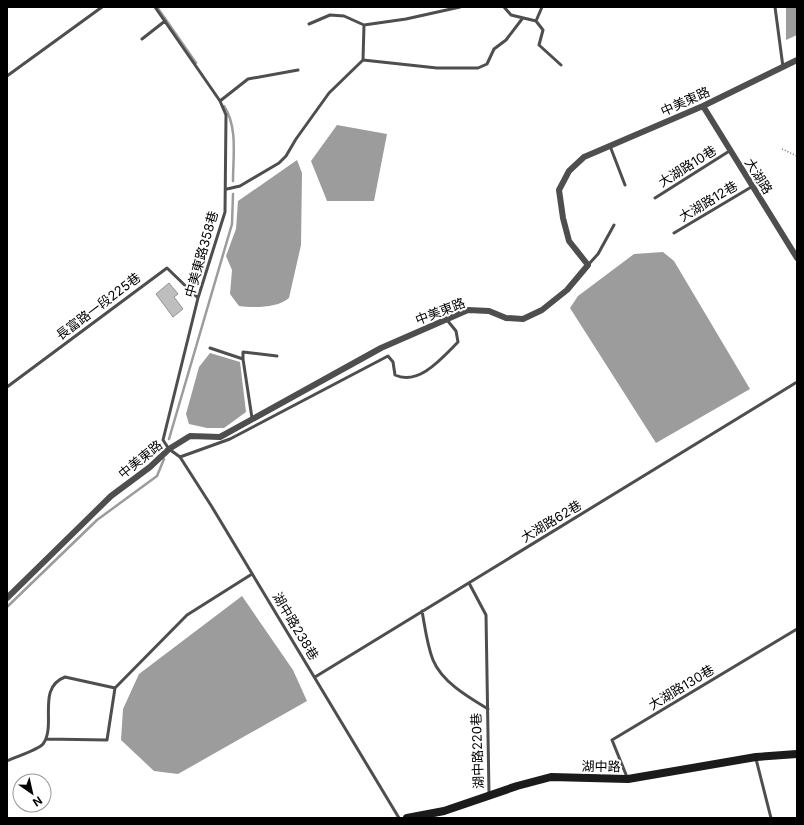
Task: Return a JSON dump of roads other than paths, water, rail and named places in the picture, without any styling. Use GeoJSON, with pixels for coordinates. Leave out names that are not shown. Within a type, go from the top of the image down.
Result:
{"type":"FeatureCollection","features":[{"type":"Feature","properties":{"kind":"street","name":"中美東路"},"geometry":{"type":"LineString","coordinates":[[7,598],[111,496],[150,467],[169,449],[190,436],[220,437],[381,348],[468,310],[489,310],[506,318],[523,319],[542,310],[567,290],[588,265],[569,241],[563,218],[559,190],[569,171],[584,157],[703,106],[797,60]]}},
{"type":"Feature","properties":{"kind":"street","name":"大湖路"},"geometry":{"type":"LineString","coordinates":[[703,106],[797,258]]}},
{"type":"Feature","properties":{"kind":"street","name":"湖中路"},"geometry":{"type":"LineString","coordinates":[[408,818],[444,812],[517,786],[551,777],[628,779],[756,757],[797,754]]}},
{"type":"Feature","properties":{"kind":"lane"},"geometry":{"type":"LineString","coordinates":[[7,76],[102,7]]}},
{"type":"Feature","properties":{"kind":"lane","name":"中美東路358巷"},"geometry":{"type":"LineString","coordinates":[[155,7],[220,101],[226,115],[227,189],[225,212],[198,298],[163,440],[169,449]]}},
{"type":"Feature","properties":{"kind":"lane"},"geometry":{"type":"LineString","coordinates":[[309,24],[330,15],[344,16],[364,24],[406,19],[449,8],[460,7]]}},
{"type":"Feature","properties":{"kind":"lane"},"geometry":{"type":"LineString","coordinates":[[504,7],[511,15],[522,19],[536,21],[543,30],[539,45],[561,65]]}},
{"type":"Feature","properties":{"kind":"lane"},"geometry":{"type":"LineString","coordinates":[[536,21],[542,7]]}},
{"type":"Feature","properties":{"kind":"lane"},"geometry":{"type":"LineString","coordinates":[[775,7],[783,68]]}},
{"type":"Feature","properties":{"kind":"lane"},"geometry":{"type":"LineString","coordinates":[[363,60],[436,68],[478,68],[487,64],[494,49],[506,40],[522,19]]}},
{"type":"Feature","properties":{"kind":"lane"},"geometry":{"type":"LineString","coordinates":[[142,38],[165,21]]}},
{"type":"Feature","properties":{"kind":"lane"},"geometry":{"type":"LineString","coordinates":[[227,189],[240,186],[279,163],[286,156],[296,139],[329,93],[363,60],[364,24]]}},
{"type":"Feature","properties":{"kind":"lane"},"geometry":{"type":"LineString","coordinates":[[220,101],[248,79],[298,70]]}},
{"type":"Feature","properties":{"kind":"lane"},"geometry":{"type":"LineString","coordinates":[[610,146],[625,185]]}},
{"type":"Feature","properties":{"kind":"lane","name":"大湖路10巷"},"geometry":{"type":"LineString","coordinates":[[655,198],[731,150]]}},
{"type":"Feature","properties":{"kind":"lane","name":"大湖路12巷"},"geometry":{"type":"LineString","coordinates":[[674,233],[753,186]]}},
{"type":"Feature","properties":{"kind":"lane"},"geometry":{"type":"LineString","coordinates":[[588,265],[598,254],[614,224]]}},
{"type":"Feature","properties":{"kind":"lane","name":"長富路一段225巷"},"geometry":{"type":"LineString","coordinates":[[7,387],[167,268],[198,298]]}},
{"type":"Feature","properties":{"kind":"lane"},"geometry":{"type":"LineString","coordinates":[[180,457],[230,439],[388,356],[393,362],[395,375],[402,378],[420,375],[439,361],[458,342],[456,331],[451,323],[446,319]]}},
{"type":"Feature","properties":{"kind":"lane"},"geometry":{"type":"LineString","coordinates":[[210,348],[243,359]]}},
{"type":"Feature","properties":{"kind":"lane"},"geometry":{"type":"LineString","coordinates":[[252,420],[243,352],[277,356]]}},
{"type":"Feature","properties":{"kind":"lane","name":"大湖路62巷"},"geometry":{"type":"LineString","coordinates":[[315,677],[797,382]]}},
{"type":"Feature","properties":{"kind":"lane","name":"湖中路238巷"},"geometry":{"type":"LineString","coordinates":[[169,449],[180,457],[315,677],[399,818]]}},
{"type":"Feature","properties":{"kind":"lane"},"geometry":{"type":"LineString","coordinates":[[46,739],[107,740],[115,688],[187,615],[252,574]]}},
{"type":"Feature","properties":{"kind":"lane"},"geometry":{"type":"LineString","coordinates":[[469,583],[486,616],[488,708]]}},
{"type":"Feature","properties":{"kind":"lane","name":"湖中路220巷"},"geometry":{"type":"LineString","coordinates":[[422,612],[433,661],[437,667],[460,691],[488,708],[489,796]]}},
{"type":"Feature","properties":{"kind":"lane","name":"大湖路130巷"},"geometry":{"type":"LineString","coordinates":[[628,779],[612,740],[797,629]]}},
{"type":"Feature","properties":{"kind":"lane"},"geometry":{"type":"LineString","coordinates":[[7,761],[42,746],[46,739],[50,692],[57,680],[65,677],[115,688]]}},
{"type":"Feature","properties":{"kind":"lane"},"geometry":{"type":"LineString","coordinates":[[756,757],[771,818]]}},
{"type":"Feature","properties":{"kind":"waterway"},"geometry":{"type":"LineString","coordinates":[[157,7],[196,63]]}},
{"type":"Feature","properties":{"kind":"waterway"},"geometry":{"type":"LineString","coordinates":[[224,106],[228,114],[233,133],[233,181]]}},
{"type":"Feature","properties":{"kind":"waterway"},"geometry":{"type":"LineString","coordinates":[[169,439],[232,224],[233,194]]}},
{"type":"Feature","properties":{"kind":"waterway"},"geometry":{"type":"LineString","coordinates":[[7,607],[97,520],[157,476],[164,459]]}}]}
